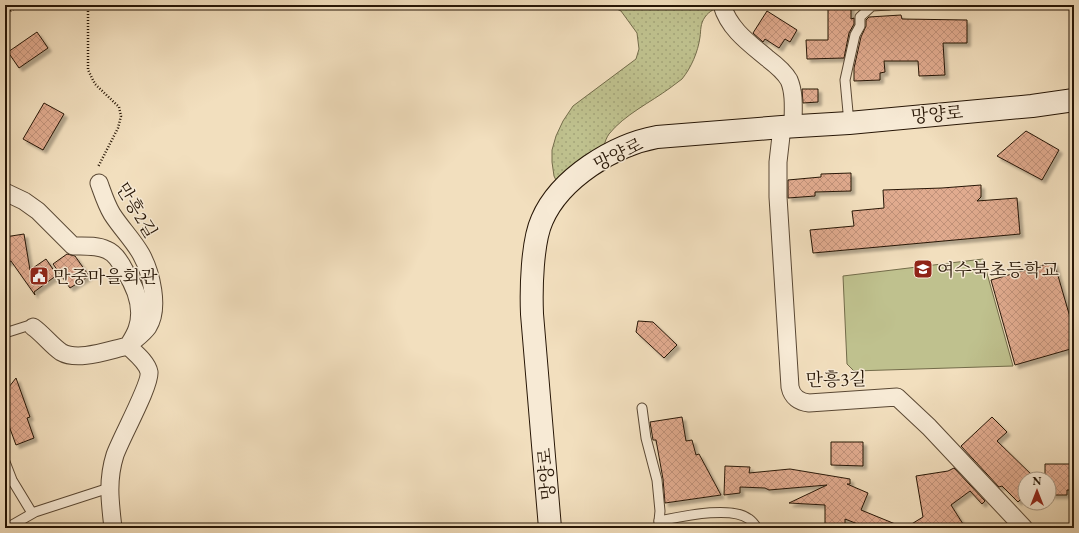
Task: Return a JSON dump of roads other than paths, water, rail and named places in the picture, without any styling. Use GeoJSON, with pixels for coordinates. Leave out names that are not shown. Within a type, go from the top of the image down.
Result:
{"type":"FeatureCollection","features":[{"type":"Feature","properties":{"kind":"main road","name":"망양로"},"geometry":{"type":"LineString","coordinates":[[550,528],[532,314],[532,297],[538,231],[541,221],[551,202],[564,187],[601,160],[639,141],[667,135],[849,123],[1032,106],[1074,100]]}},
{"type":"Feature","properties":{"kind":"street"},"geometry":{"type":"LineString","coordinates":[[722,5],[727,17],[739,34],[776,64],[788,79],[793,94],[787,126]]}},
{"type":"Feature","properties":{"kind":"street","name":"만흥3길"},"geometry":{"type":"LineString","coordinates":[[787,126],[778,162],[778,197],[790,387],[792,395],[799,401],[809,403],[897,397],[929,427],[1024,528]]}},
{"type":"Feature","properties":{"kind":"street","name":"만흥2길"},"geometry":{"type":"LineString","coordinates":[[99,183],[104,200],[146,263],[153,290],[154,304],[148,327],[128,346]]}},
{"type":"Feature","properties":{"kind":"street"},"geometry":{"type":"LineString","coordinates":[[5,192],[24,201],[38,211],[73,246],[97,247],[108,250],[122,265],[132,282],[139,303],[137,329],[128,346],[88,355],[74,356],[62,352],[33,327]]}},
{"type":"Feature","properties":{"kind":"street"},"geometry":{"type":"LineString","coordinates":[[113,528],[109,488],[115,455],[149,377],[149,372],[145,364],[128,346]]}},
{"type":"Feature","properties":{"kind":"lane"},"geometry":{"type":"LineString","coordinates":[[849,123],[845,80],[855,35],[860,26],[860,17],[872,6],[889,5]]}},
{"type":"Feature","properties":{"kind":"lane"},"geometry":{"type":"LineString","coordinates":[[5,333],[27,326],[33,327]]}},
{"type":"Feature","properties":{"kind":"lane"},"geometry":{"type":"LineString","coordinates":[[642,408],[646,438],[657,480],[660,511],[659,524],[710,513],[724,512],[749,518],[757,528]]}},
{"type":"Feature","properties":{"kind":"lane"},"geometry":{"type":"LineString","coordinates":[[5,462],[9,482],[32,513]]}},
{"type":"Feature","properties":{"kind":"lane"},"geometry":{"type":"LineString","coordinates":[[7,528],[32,513],[109,488]]}},
{"type":"Feature","properties":{"kind":"place","name":"여수북초등학교"},"geometry":{"type":"Point","coordinates":[923,269]}},
{"type":"Feature","properties":{"kind":"place","name":"만중마을회관"},"geometry":{"type":"Point","coordinates":[39,276]}}]}
